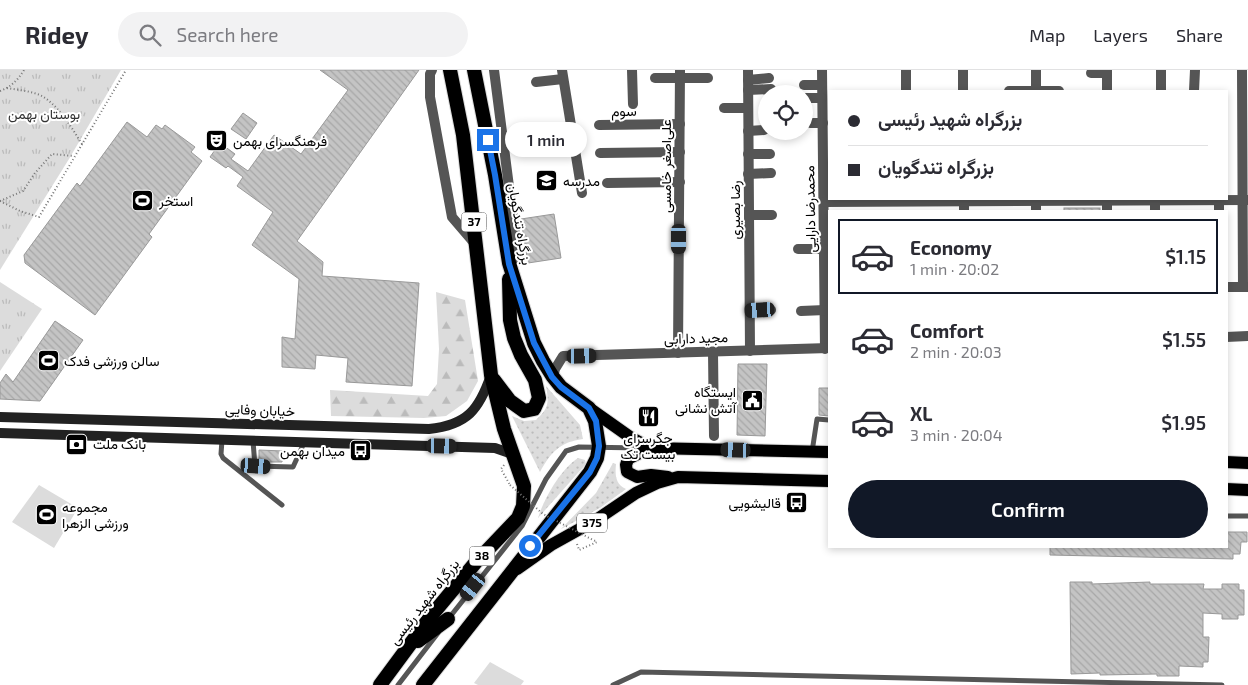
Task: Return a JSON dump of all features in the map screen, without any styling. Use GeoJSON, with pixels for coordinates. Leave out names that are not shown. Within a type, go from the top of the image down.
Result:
{"type":"FeatureCollection","features":[{"type":"Feature","properties":{"kind":"highway","name":"37"},"geometry":{"type":"LineString","coordinates":[[450,70],[463,135],[491,375]]}},
{"type":"Feature","properties":{"kind":"highway","name":"بزرگراه تندگویان"},"geometry":{"type":"LineString","coordinates":[[474,70],[495,175],[510,268],[534,343],[552,377]]}},
{"type":"Feature","properties":{"kind":"highway"},"geometry":{"type":"LineString","coordinates":[[491,375],[510,401],[524,411],[534,409],[538,404],[540,398],[538,389],[521,355],[510,320],[510,268]]}},
{"type":"Feature","properties":{"kind":"highway","name":"بزرگراه شهید رئیسی"},"geometry":{"type":"LineString","coordinates":[[380,685],[431,616],[476,562],[518,518],[523,506],[524,486],[512,454],[491,375]]}},
{"type":"Feature","properties":{"kind":"highway"},"geometry":{"type":"LineString","coordinates":[[552,377],[561,387],[589,408]]}},
{"type":"Feature","properties":{"kind":"highway","name":"38"},"geometry":{"type":"LineString","coordinates":[[424,685],[590,472],[597,458],[599,446],[596,421],[589,408]]}},
{"type":"Feature","properties":{"kind":"highway"},"geometry":{"type":"LineString","coordinates":[[407,648],[448,619]]}},
{"type":"Feature","properties":{"kind":"main road","name":"خیابان وفایی"},"geometry":{"type":"LineString","coordinates":[[0,417],[441,428],[460,422],[477,408],[486,392],[491,375]]}},
{"type":"Feature","properties":{"kind":"main road"},"geometry":{"type":"LineString","coordinates":[[589,408],[650,448]]}},
{"type":"Feature","properties":{"kind":"main road"},"geometry":{"type":"LineString","coordinates":[[0,433],[495,448],[512,454]]}},
{"type":"Feature","properties":{"kind":"main road"},"geometry":{"type":"LineString","coordinates":[[678,477],[650,475],[637,477],[630,475],[626,465],[628,459],[650,448],[828,452]]}},
{"type":"Feature","properties":{"kind":"main road"},"geometry":{"type":"LineString","coordinates":[[1228,462],[1248,462]]}},
{"type":"Feature","properties":{"kind":"main road","name":"375"},"geometry":{"type":"LineString","coordinates":[[509,574],[551,545],[596,520],[636,493],[656,483],[678,477],[828,480]]}},
{"type":"Feature","properties":{"kind":"main road"},"geometry":{"type":"LineString","coordinates":[[1228,489],[1248,490]]}},
{"type":"Feature","properties":{"kind":"street"},"geometry":{"type":"LineString","coordinates":[[432,70],[430,74],[430,97],[452,217],[476,246]]}},
{"type":"Feature","properties":{"kind":"street"},"geometry":{"type":"LineString","coordinates":[[494,70],[516,242],[510,268]]}},
{"type":"Feature","properties":{"kind":"street"},"geometry":{"type":"LineString","coordinates":[[632,70],[633,104]]}},
{"type":"Feature","properties":{"kind":"street","name":"محمدرضا دارایی"},"geometry":{"type":"LineString","coordinates":[[822,70],[827,349]]}},
{"type":"Feature","properties":{"kind":"street"},"geometry":{"type":"LineString","coordinates":[[906,70],[906,90]]}},
{"type":"Feature","properties":{"kind":"street"},"geometry":{"type":"LineString","coordinates":[[963,70],[963,90]]}},
{"type":"Feature","properties":{"kind":"street"},"geometry":{"type":"LineString","coordinates":[[1036,70],[1036,90]]}},
{"type":"Feature","properties":{"kind":"street"},"geometry":{"type":"LineString","coordinates":[[1160,90],[1161,70]]}},
{"type":"Feature","properties":{"kind":"street"},"geometry":{"type":"LineString","coordinates":[[1194,70],[1194,90]]}},
{"type":"Feature","properties":{"kind":"street"},"geometry":{"type":"LineString","coordinates":[[1228,287],[1245,287],[1246,200],[1242,70]]}},
{"type":"Feature","properties":{"kind":"street"},"geometry":{"type":"LineString","coordinates":[[1091,73],[1107,72],[1107,90]]}},
{"type":"Feature","properties":{"kind":"street"},"geometry":{"type":"LineString","coordinates":[[536,82],[563,74],[582,193]]}},
{"type":"Feature","properties":{"kind":"street"},"geometry":{"type":"LineString","coordinates":[[655,78],[680,74],[708,78]]}},
{"type":"Feature","properties":{"kind":"street","name":"علی‌اصغر خامسی"},"geometry":{"type":"LineString","coordinates":[[678,353],[680,74]]}},
{"type":"Feature","properties":{"kind":"street"},"geometry":{"type":"LineString","coordinates":[[748,80],[769,78]]}},
{"type":"Feature","properties":{"kind":"street"},"geometry":{"type":"LineString","coordinates":[[748,80],[761,85]]}},
{"type":"Feature","properties":{"kind":"street","name":"رضا بصیری"},"geometry":{"type":"LineString","coordinates":[[748,80],[750,351]]}},
{"type":"Feature","properties":{"kind":"street"},"geometry":{"type":"LineString","coordinates":[[813,85],[822,85]]}},
{"type":"Feature","properties":{"kind":"street"},"geometry":{"type":"LineString","coordinates":[[813,98],[822,98]]}},
{"type":"Feature","properties":{"kind":"street"},"geometry":{"type":"LineString","coordinates":[[724,108],[748,108]]}},
{"type":"Feature","properties":{"kind":"street"},"geometry":{"type":"LineString","coordinates":[[813,123],[823,123]]}},
{"type":"Feature","properties":{"kind":"street","name":"سوم"},"geometry":{"type":"LineString","coordinates":[[599,125],[680,124]]}},
{"type":"Feature","properties":{"kind":"street"},"geometry":{"type":"LineString","coordinates":[[748,131],[758,130]]}},
{"type":"Feature","properties":{"kind":"street"},"geometry":{"type":"LineString","coordinates":[[542,147],[574,143]]}},
{"type":"Feature","properties":{"kind":"street"},"geometry":{"type":"LineString","coordinates":[[600,153],[680,152]]}},
{"type":"Feature","properties":{"kind":"street"},"geometry":{"type":"LineString","coordinates":[[748,154],[770,154]]}},
{"type":"Feature","properties":{"kind":"street"},"geometry":{"type":"LineString","coordinates":[[748,174],[771,173]]}},
{"type":"Feature","properties":{"kind":"street"},"geometry":{"type":"LineString","coordinates":[[607,183],[680,182]]}},
{"type":"Feature","properties":{"kind":"street"},"geometry":{"type":"LineString","coordinates":[[824,202],[870,200],[906,204],[964,204],[1036,200]]}},
{"type":"Feature","properties":{"kind":"street"},"geometry":{"type":"LineString","coordinates":[[1153,200],[1246,200]]}},
{"type":"Feature","properties":{"kind":"street"},"geometry":{"type":"LineString","coordinates":[[749,215],[772,215]]}},
{"type":"Feature","properties":{"kind":"street"},"geometry":{"type":"LineString","coordinates":[[798,249],[824,249]]}},
{"type":"Feature","properties":{"kind":"street"},"geometry":{"type":"LineString","coordinates":[[750,311],[771,310]]}},
{"type":"Feature","properties":{"kind":"street"},"geometry":{"type":"LineString","coordinates":[[802,311],[825,310]]}},
{"type":"Feature","properties":{"kind":"street"},"geometry":{"type":"LineString","coordinates":[[1228,337],[1248,336]]}},
{"type":"Feature","properties":{"kind":"street","name":"مجید دارابی"},"geometry":{"type":"LineString","coordinates":[[552,377],[555,368],[563,356],[827,349]]}},
{"type":"Feature","properties":{"kind":"street"},"geometry":{"type":"LineString","coordinates":[[713,352],[714,436]]}},
{"type":"Feature","properties":{"kind":"lane"},"geometry":{"type":"LineString","coordinates":[[812,452],[817,419],[828,420]]}},
{"type":"Feature","properties":{"kind":"lane"},"geometry":{"type":"LineString","coordinates":[[222,439],[221,454],[223,458],[282,505]]}},
{"type":"Feature","properties":{"kind":"lane"},"geometry":{"type":"LineString","coordinates":[[253,441],[256,466],[275,467],[293,467],[304,442]]}},
{"type":"Feature","properties":{"kind":"lane"},"geometry":{"type":"LineString","coordinates":[[398,685],[522,526],[546,479],[566,451],[579,447],[599,446],[650,448]]}},
{"type":"Feature","properties":{"kind":"lane"},"geometry":{"type":"LineString","coordinates":[[1228,516],[1248,516]]}},
{"type":"Feature","properties":{"kind":"lane"},"geometry":{"type":"LineString","coordinates":[[613,685],[641,672],[1222,685]]}},
{"type":"Feature","properties":{"kind":"path"},"geometry":{"type":"LineString","coordinates":[[0,91],[18,80],[24,70]]}},
{"type":"Feature","properties":{"kind":"path"},"geometry":{"type":"LineString","coordinates":[[0,201],[20,211],[39,217],[126,70]]}},
{"type":"Feature","properties":{"kind":"path"},"geometry":{"type":"LineString","coordinates":[[7,88],[27,91],[41,96],[58,109],[82,144]]}},
{"type":"Feature","properties":{"kind":"path"},"geometry":{"type":"LineString","coordinates":[[0,201],[24,191],[35,173],[52,154],[76,156]]}},
{"type":"Feature","properties":{"kind":"path"},"geometry":{"type":"LineString","coordinates":[[501,469],[510,485],[543,514],[597,542],[579,550]]}},
{"type":"Feature","properties":{"kind":"green space","name":"بوستان بهمن"},"geometry":{"type":"Polygon","coordinates":[[[0,70],[121,70],[69,159],[0,270],[0,70]]]}},
{"type":"Feature","properties":{"kind":"green space"},"geometry":{"type":"Polygon","coordinates":[[[0,282],[42,309],[0,371],[0,282]]]}},
{"type":"Feature","properties":{"kind":"green space"},"geometry":{"type":"Polygon","coordinates":[[[436,292],[465,300],[478,381],[467,401],[446,416],[424,418],[331,416],[330,390],[428,396],[437,384],[439,349],[436,292]]]}},
{"type":"Feature","properties":{"kind":"green space"},"geometry":{"type":"Polygon","coordinates":[[[546,386],[580,425],[583,439],[562,445],[552,454],[540,472],[512,416],[524,421],[536,420],[547,405],[546,386]]]}},
{"type":"Feature","properties":{"kind":"green space"},"geometry":{"type":"Polygon","coordinates":[[[578,458],[585,460],[586,464],[538,518],[544,502],[559,477],[578,458]]]}},
{"type":"Feature","properties":{"kind":"green space"},"geometry":{"type":"Polygon","coordinates":[[[613,463],[616,464],[618,482],[626,489],[600,508],[561,529],[596,493],[613,463]]]}},
{"type":"Feature","properties":{"kind":"green space","name":"مجموعه ورزشی الزهرا"},"geometry":{"type":"Polygon","coordinates":[[[39,485],[78,508],[54,548],[12,522],[39,485]]]}},
{"type":"Feature","properties":{"kind":"green space"},"geometry":{"type":"Polygon","coordinates":[[[490,662],[524,681],[521,685],[478,685],[474,683],[490,662]]]}},
{"type":"Feature","properties":{"kind":"building"},"geometry":{"type":"Polygon","coordinates":[[[320,70],[419,70],[297,241],[323,262],[322,276],[419,283],[412,386],[346,382],[348,358],[316,355],[315,369],[282,367],[282,337],[295,339],[299,279],[252,245],[273,212],[237,186],[243,177],[228,166],[226,168],[210,157],[220,143],[235,154],[231,159],[248,171],[274,135],[301,154],[348,90],[320,70]]]}},
{"type":"Feature","properties":{"kind":"building"},"geometry":{"type":"Polygon","coordinates":[[[243,113],[257,123],[246,139],[231,129],[243,113]]]}},
{"type":"Feature","properties":{"kind":"building"},"geometry":{"type":"Polygon","coordinates":[[[127,122],[147,137],[156,125],[162,129],[165,125],[195,147],[191,152],[202,161],[149,234],[152,237],[95,315],[25,263],[24,255],[77,183],[80,186],[127,122]]]}},
{"type":"Feature","properties":{"kind":"building"},"geometry":{"type":"Polygon","coordinates":[[[1064,208],[1100,208],[1100,210],[1064,210],[1064,208]]]}},
{"type":"Feature","properties":{"kind":"building"},"geometry":{"type":"Polygon","coordinates":[[[554,214],[561,258],[528,263],[521,219],[554,214]]]}},
{"type":"Feature","properties":{"kind":"building","name":"سالن ورزشی فدک"},"geometry":{"type":"Polygon","coordinates":[[[55,321],[83,340],[40,401],[0,399],[0,383],[6,374],[13,382],[55,321]]]}},
{"type":"Feature","properties":{"kind":"building","name":"ایستگاه آتش نشانی"},"geometry":{"type":"Polygon","coordinates":[[[738,364],[767,364],[765,436],[737,435],[738,364]]]}},
{"type":"Feature","properties":{"kind":"building"},"geometry":{"type":"Polygon","coordinates":[[[819,388],[828,388],[828,416],[819,415],[819,388]]]}},
{"type":"Feature","properties":{"kind":"building"},"geometry":{"type":"Polygon","coordinates":[[[259,450],[283,451],[282,462],[259,462],[259,450]]]}},
{"type":"Feature","properties":{"kind":"building"},"geometry":{"type":"Polygon","coordinates":[[[1228,532],[1247,532],[1247,542],[1241,542],[1240,554],[1233,554],[1233,559],[1050,555],[1050,548],[1228,548],[1228,532]]]}},
{"type":"Feature","properties":{"kind":"building"},"geometry":{"type":"Polygon","coordinates":[[[1070,582],[1092,582],[1092,584],[1150,582],[1150,584],[1204,584],[1203,589],[1222,589],[1222,584],[1239,584],[1239,590],[1244,590],[1244,615],[1238,615],[1238,619],[1222,619],[1222,614],[1203,613],[1203,637],[1209,637],[1208,662],[1203,662],[1203,667],[1179,666],[1179,676],[1157,676],[1157,674],[1071,674],[1070,582]]]}},
{"type":"Feature","properties":{"kind":"place","name":"فرهنگسرای بهمن"},"geometry":{"type":"Point","coordinates":[217,141]}},
{"type":"Feature","properties":{"kind":"place","name":"مدرسه"},"geometry":{"type":"Point","coordinates":[547,181]}},
{"type":"Feature","properties":{"kind":"place","name":"استخر"},"geometry":{"type":"Point","coordinates":[143,201]}},
{"type":"Feature","properties":{"kind":"place","name":"سالن ورزشی فدک"},"geometry":{"type":"Point","coordinates":[48,361]}},
{"type":"Feature","properties":{"kind":"place","name":"ایستگاه آتش نشانی"},"geometry":{"type":"Point","coordinates":[752,400]}},
{"type":"Feature","properties":{"kind":"place","name":"جگرسرای بیست تک"},"geometry":{"type":"Point","coordinates":[648,416]}},
{"type":"Feature","properties":{"kind":"place","name":"بانک ملت"},"geometry":{"type":"Point","coordinates":[77,444]}},
{"type":"Feature","properties":{"kind":"place","name":"میدان بهمن"},"geometry":{"type":"Point","coordinates":[361,451]}},
{"type":"Feature","properties":{"kind":"place","name":"قالیشویی"},"geometry":{"type":"Point","coordinates":[797,503]}},
{"type":"Feature","properties":{"kind":"place","name":"مجموعه ورزشی الزهرا"},"geometry":{"type":"Point","coordinates":[46,515]}},
{"type":"Feature","properties":{"kind":"route"},"geometry":{"type":"LineString","coordinates":[[488,140],[509,264],[534,343],[552,377],[561,387],[589,408],[596,421],[598,433],[599,446],[597,458],[590,472],[530,546]]}}]}
